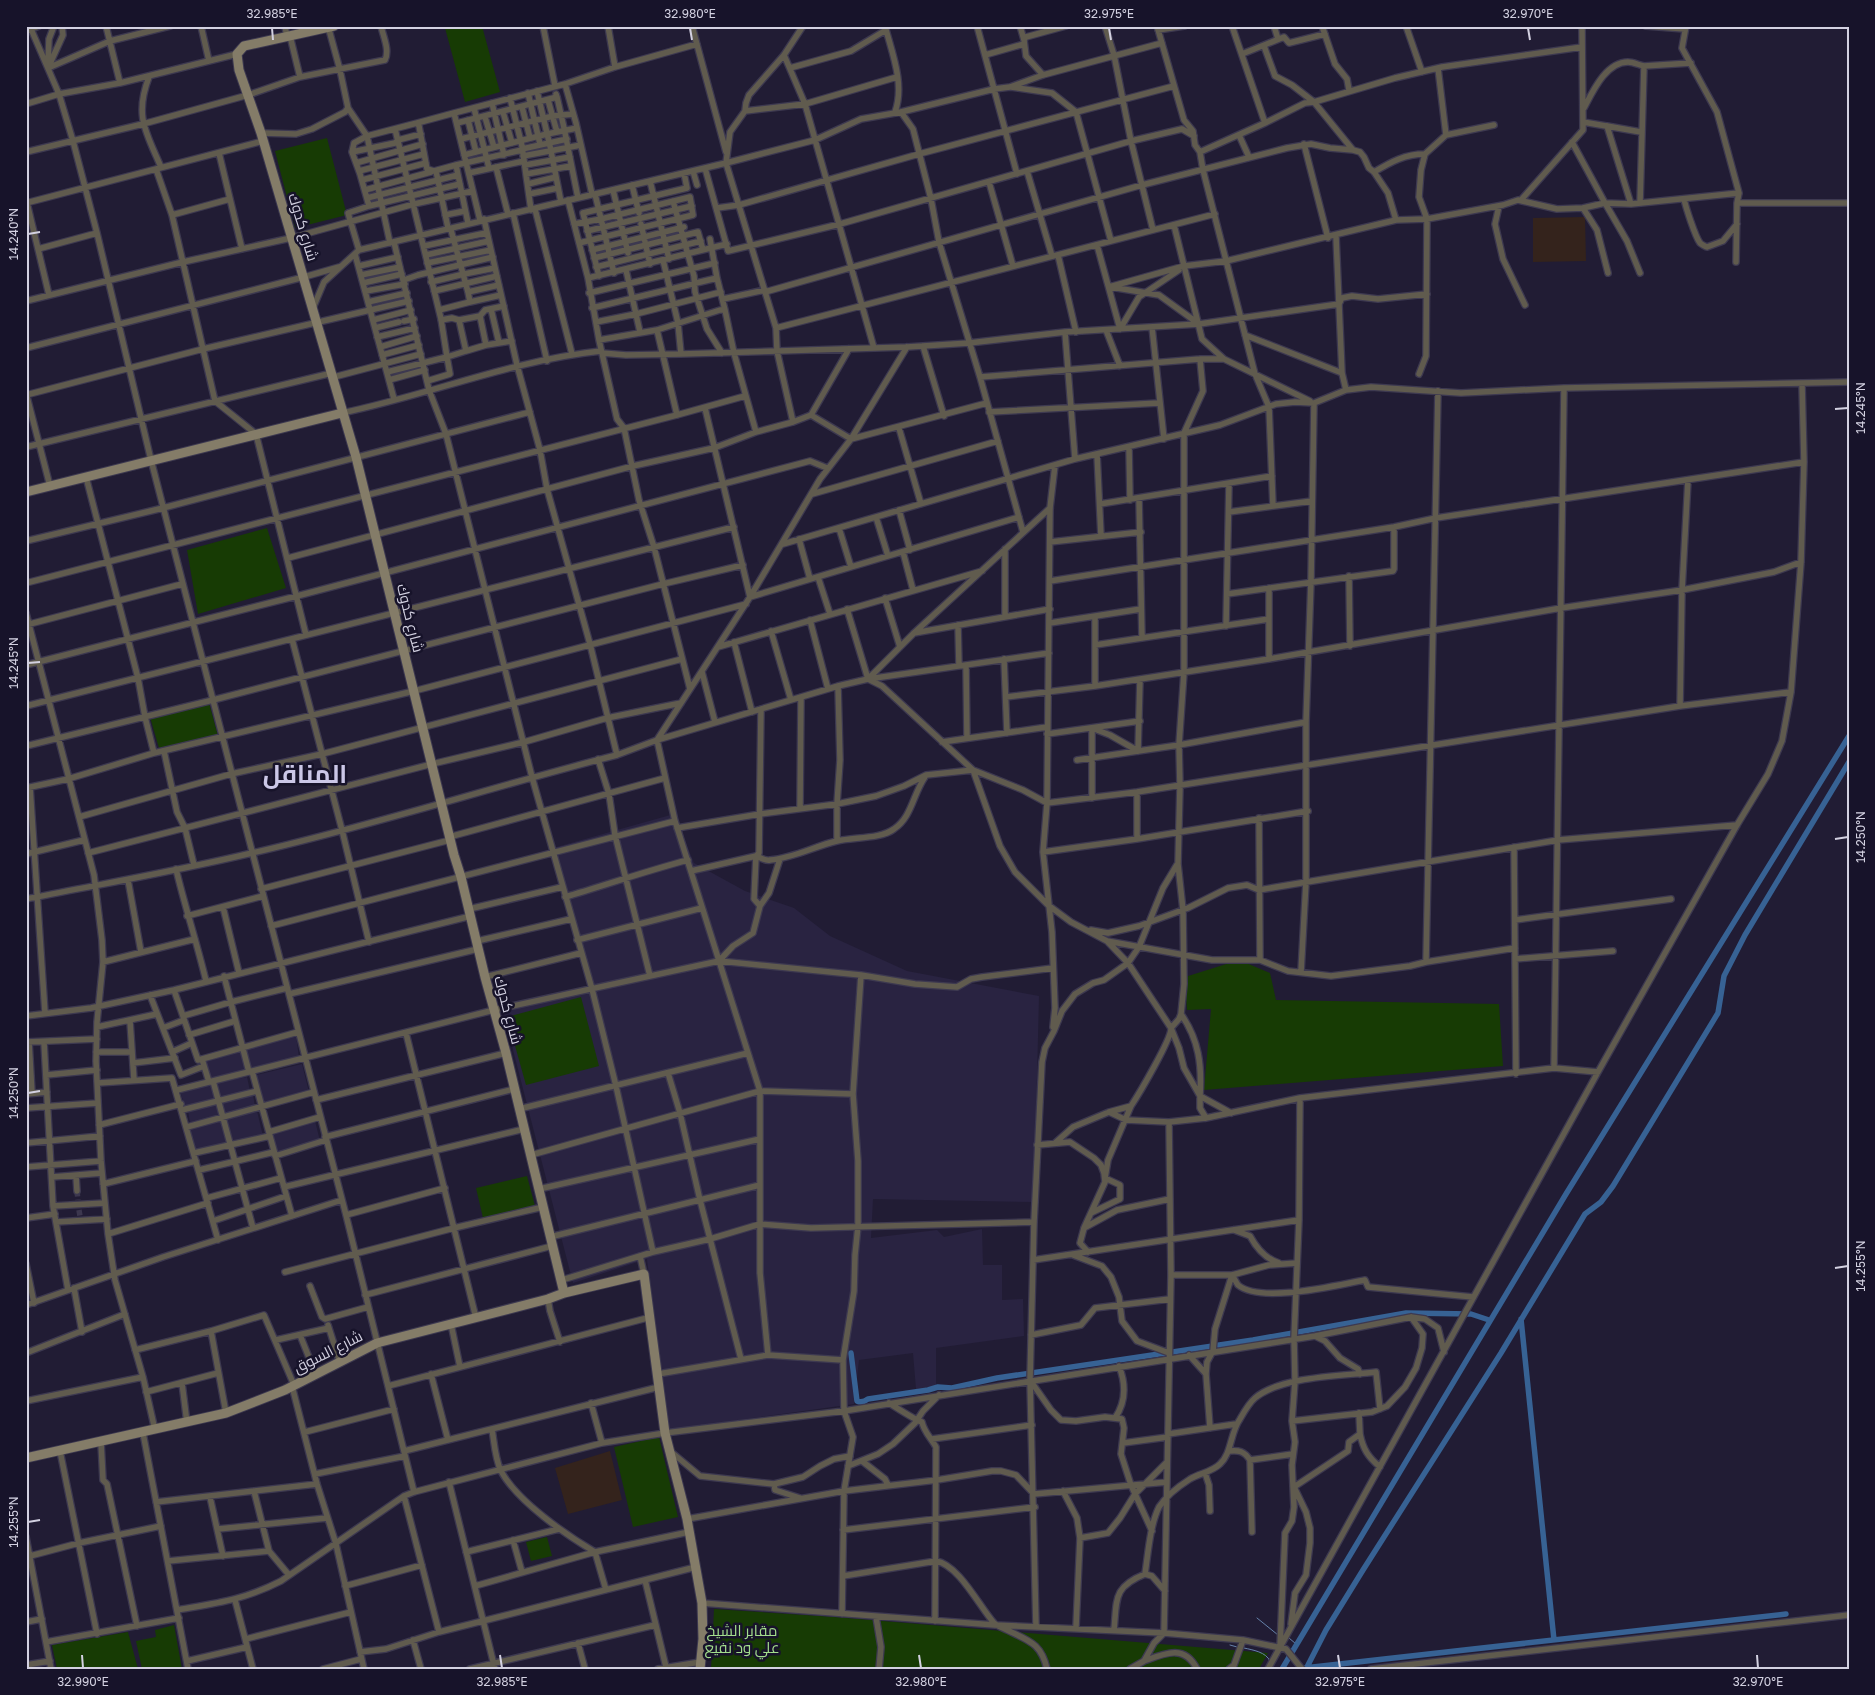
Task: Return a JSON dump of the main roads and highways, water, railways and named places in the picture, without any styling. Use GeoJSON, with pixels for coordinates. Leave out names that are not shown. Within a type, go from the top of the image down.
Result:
{"type":"FeatureCollection","features":[{"type":"Feature","properties":{"kind":"waterway"},"geometry":{"type":"LineString","coordinates":[[1282,1669],[1566,1194],[1849,736]]}},
{"type":"Feature","properties":{"kind":"waterway"},"geometry":{"type":"LineString","coordinates":[[1307,1667],[1326,1630],[1501,1353],[1585,1214],[1601,1202],[1613,1186],[1718,1013],[1724,976],[1745,935],[1849,762]]}},
{"type":"Feature","properties":{"kind":"waterway"},"geometry":{"type":"LineString","coordinates":[[851,1353],[857,1401],[861,1402],[868,1399],[938,1387],[952,1388],[997,1378],[1253,1340],[1406,1313],[1471,1314],[1489,1320]]}},
{"type":"Feature","properties":{"kind":"waterway"},"geometry":{"type":"LineString","coordinates":[[1521,1319],[1554,1640]]}},
{"type":"Feature","properties":{"kind":"waterway"},"geometry":{"type":"LineString","coordinates":[[1304,1668],[1786,1614]]}},
{"type":"Feature","properties":{"kind":"waterway"},"geometry":{"type":"LineString","coordinates":[[1257,1618],[1278,1635]]}},
{"type":"Feature","properties":{"kind":"waterway"},"geometry":{"type":"LineString","coordinates":[[1289,1638],[1296,1644]]}},
{"type":"Feature","properties":{"kind":"waterway"},"geometry":{"type":"LineString","coordinates":[[1230,1645],[1237,1647]]}},
{"type":"Feature","properties":{"kind":"waterway"},"geometry":{"type":"LineString","coordinates":[[1244,1648],[1262,1653],[1270,1661]]}},
{"type":"Feature","properties":{"kind":"tunnel"},"geometry":{"type":"LineString","coordinates":[[77,1191],[78,1200]]}},
{"type":"Feature","properties":{"kind":"tunnel"},"geometry":{"type":"LineString","coordinates":[[79,1210],[80,1216]]}},
{"type":"Feature","properties":{"kind":"district","name":"المناقل"},"geometry":{"type":"Point","coordinates":[305,774]}},
{"type":"Feature","properties":{"kind":"park label","name":"مقابر الشيخ علي ود نفيع"},"geometry":{"type":"Point","coordinates":[742,1640]}}]}
